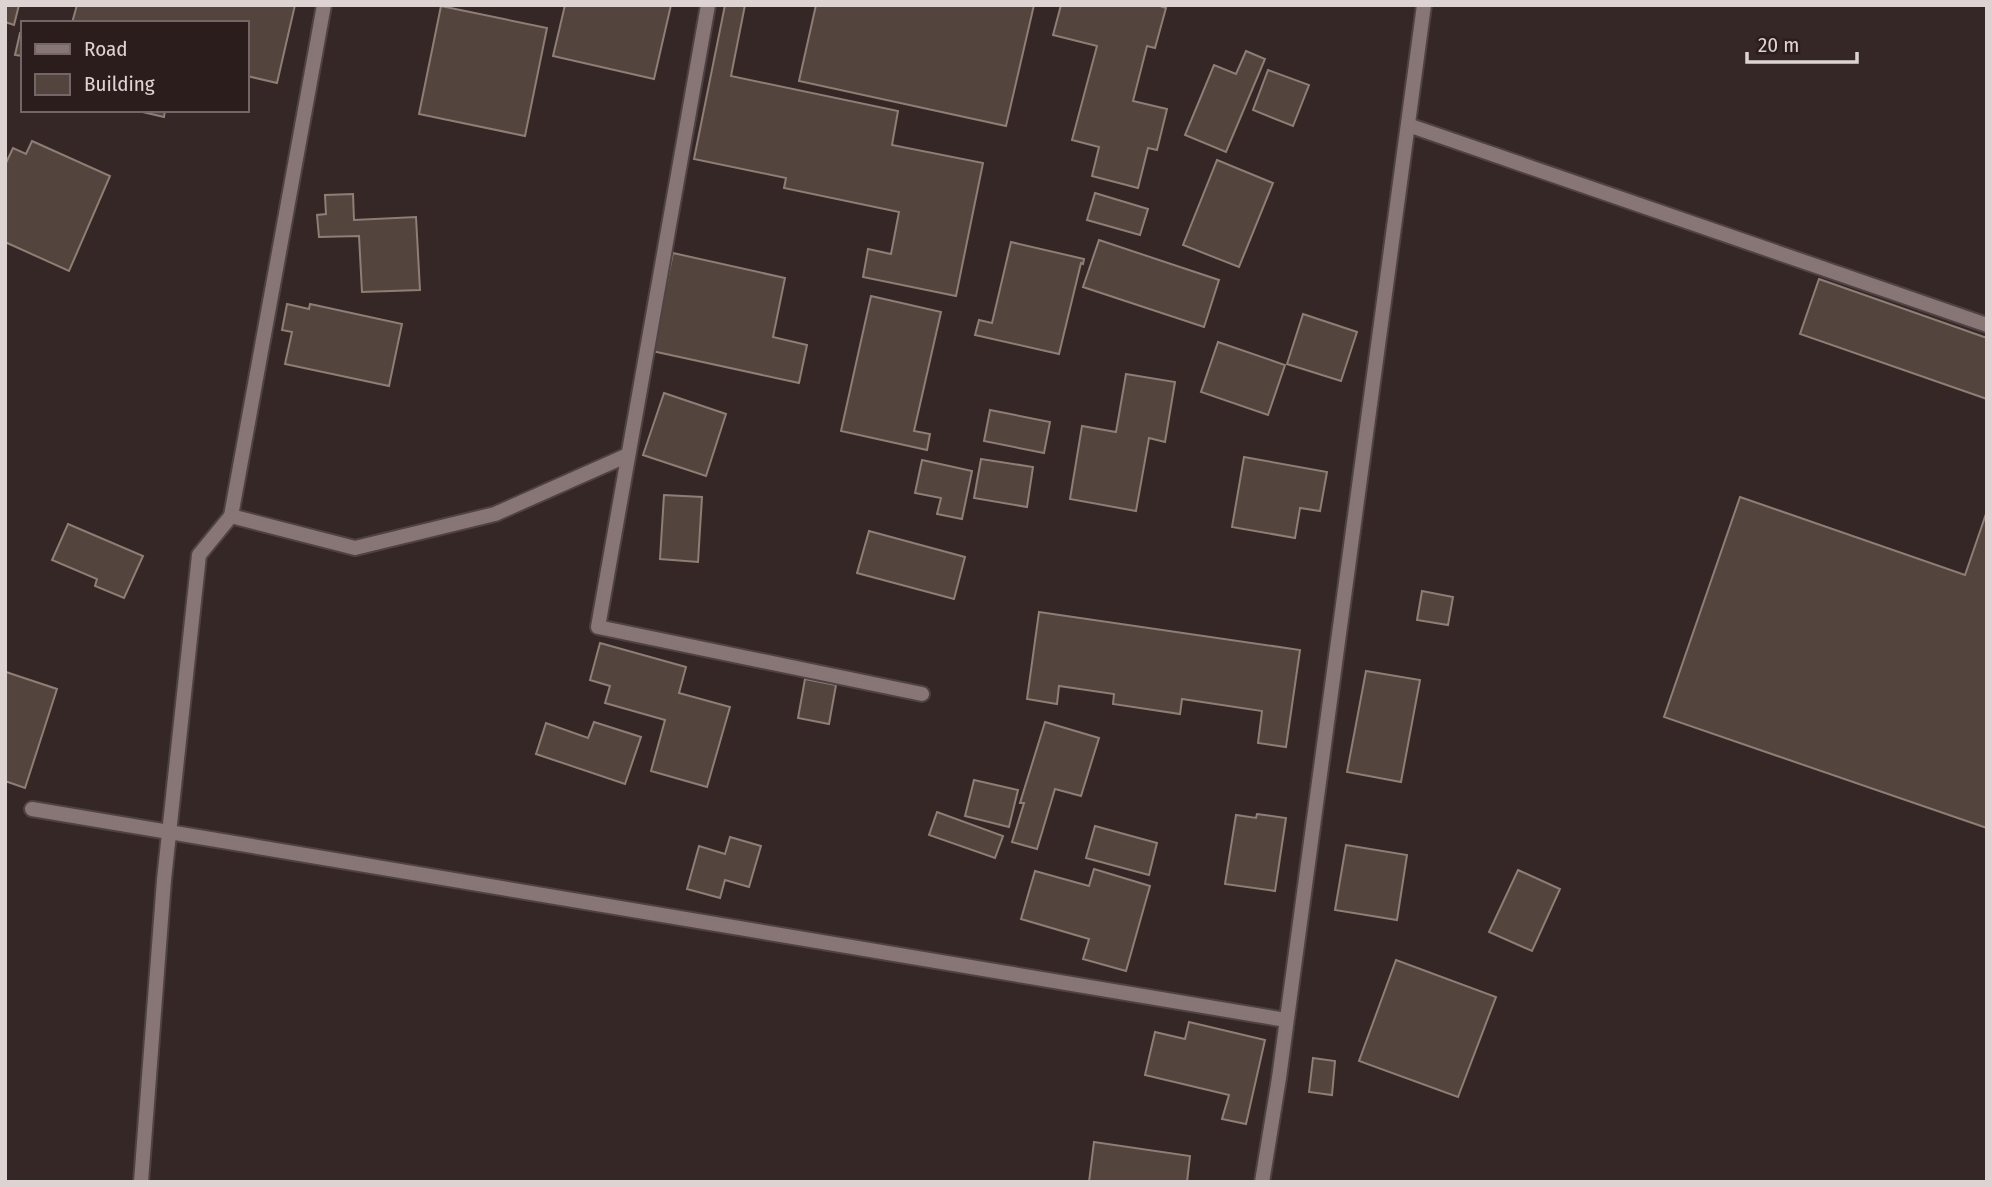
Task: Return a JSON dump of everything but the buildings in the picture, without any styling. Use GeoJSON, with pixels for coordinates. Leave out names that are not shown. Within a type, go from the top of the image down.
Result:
{"type":"FeatureCollection","features":[{"type":"Feature","properties":{"kind":"street"},"geometry":{"type":"LineString","coordinates":[[141,1182],[169,832],[199,555],[231,516],[324,5]]}},
{"type":"Feature","properties":{"kind":"street"},"geometry":{"type":"LineString","coordinates":[[708,5],[598,627],[922,694]]}},
{"type":"Feature","properties":{"kind":"street"},"geometry":{"type":"LineString","coordinates":[[1262,1182],[1424,5]]}},
{"type":"Feature","properties":{"kind":"street"},"geometry":{"type":"LineString","coordinates":[[1408,125],[1987,325]]}},
{"type":"Feature","properties":{"kind":"street"},"geometry":{"type":"LineString","coordinates":[[231,516],[355,548],[495,514],[628,455]]}},
{"type":"Feature","properties":{"kind":"street"},"geometry":{"type":"LineString","coordinates":[[32,809],[1286,1020]]}}]}
